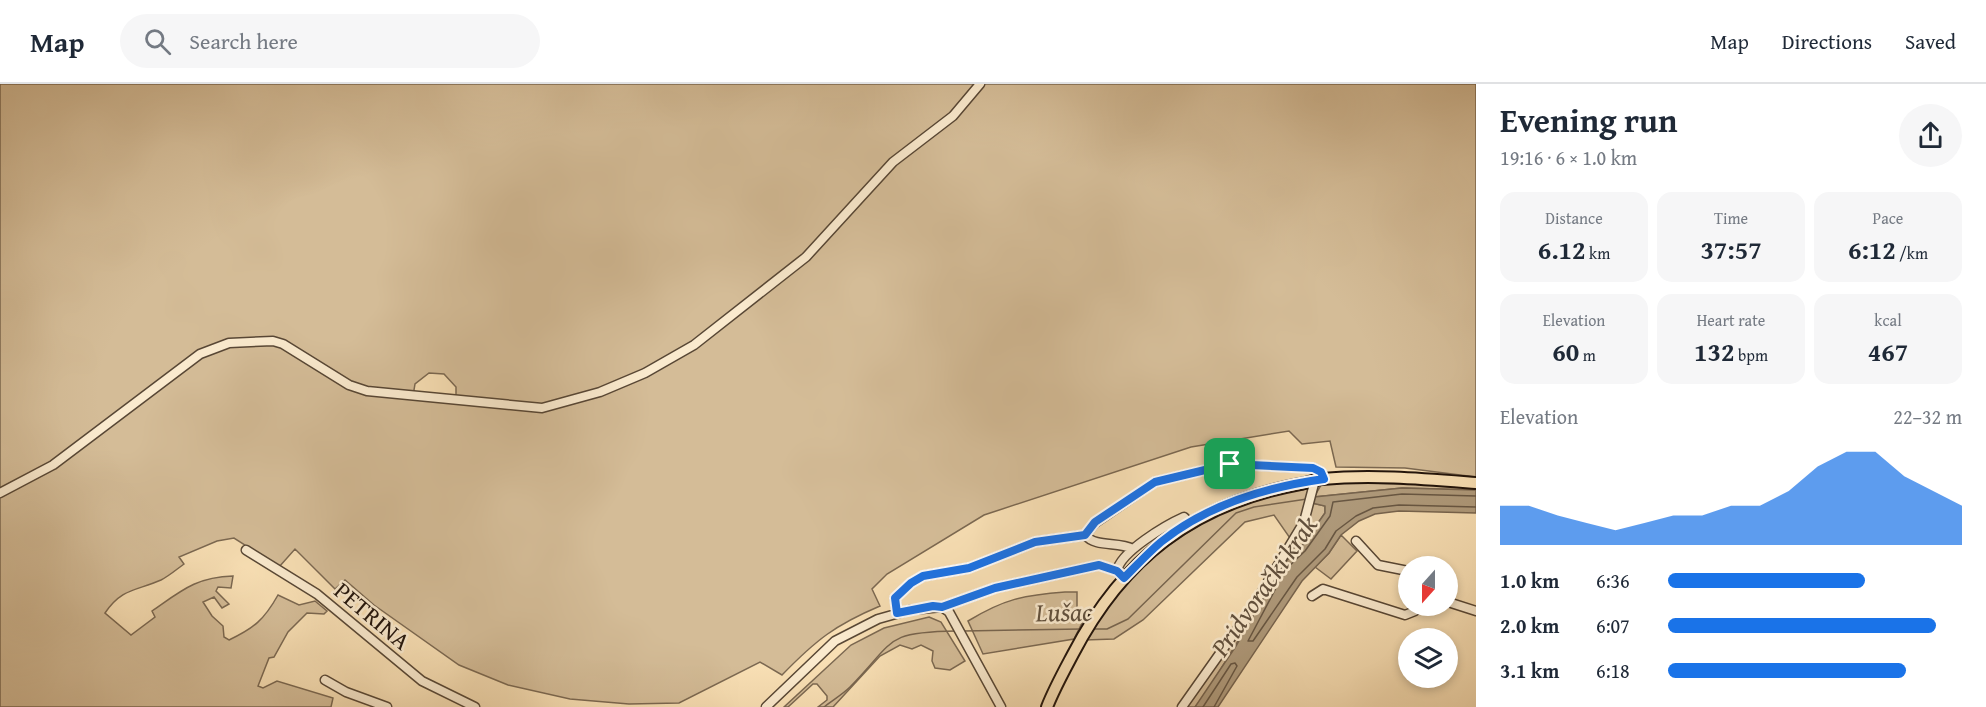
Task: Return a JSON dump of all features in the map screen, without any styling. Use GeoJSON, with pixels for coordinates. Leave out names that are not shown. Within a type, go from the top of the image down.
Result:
{"type":"FeatureCollection","features":[{"type":"Feature","properties":{"kind":"main road"},"geometry":{"type":"LineString","coordinates":[[1047,706],[1089,623],[1120,575],[1190,523],[1243,497],[1319,479],[1394,478],[1476,483]]}},
{"type":"Feature","properties":{"kind":"street"},"geometry":{"type":"LineString","coordinates":[[0,493],[53,465],[200,354],[229,343],[273,341],[283,344],[349,385],[367,391],[395,395],[542,408],[600,392],[645,373],[694,345],[806,257],[893,162],[953,116],[980,84]]}},
{"type":"Feature","properties":{"kind":"street"},"geometry":{"type":"LineString","coordinates":[[1085,535],[1095,522],[1140,490],[1155,482],[1196,471],[1230,464],[1313,468],[1321,472],[1304,522],[1252,608],[1182,707]]}},
{"type":"Feature","properties":{"kind":"street"},"geometry":{"type":"LineString","coordinates":[[1120,575],[1118,564],[1133,549],[1184,517],[1190,523]]}},
{"type":"Feature","properties":{"kind":"street"},"geometry":{"type":"LineString","coordinates":[[897,613],[895,598],[911,583],[923,576],[969,568],[1035,542],[1085,535],[1092,540],[1133,549]]}},
{"type":"Feature","properties":{"kind":"street"},"geometry":{"type":"LineString","coordinates":[[1356,542],[1378,565],[1398,569]]}},
{"type":"Feature","properties":{"kind":"street","name":"PETRINA"},"geometry":{"type":"LineString","coordinates":[[246,550],[317,594],[422,681],[475,707]]}},
{"type":"Feature","properties":{"kind":"street"},"geometry":{"type":"LineString","coordinates":[[765,707],[835,641],[854,629],[897,613],[933,606],[942,607],[995,588],[1099,565],[1120,575]]}},
{"type":"Feature","properties":{"kind":"street"},"geometry":{"type":"LineString","coordinates":[[1312,596],[1323,589],[1398,613]]}},
{"type":"Feature","properties":{"kind":"street"},"geometry":{"type":"LineString","coordinates":[[1458,605],[1476,611]]}},
{"type":"Feature","properties":{"kind":"street"},"geometry":{"type":"LineString","coordinates":[[942,607],[949,612],[1000,706]]}},
{"type":"Feature","properties":{"kind":"street"},"geometry":{"type":"LineString","coordinates":[[325,680],[353,695],[387,707]]}},
{"type":"Feature","properties":{"kind":"shaded area"},"geometry":{"type":"Polygon","coordinates":[[[0,84],[979,84],[952,115],[892,161],[805,257],[693,344],[600,391],[542,407],[456,400],[456,387],[444,374],[429,373],[415,384],[413,396],[350,384],[284,344],[214,346],[53,465],[0,492],[0,84]]]}},
{"type":"Feature","properties":{"kind":"shaded area"},"geometry":{"type":"Polygon","coordinates":[[[981,84],[1476,84],[1476,477],[1405,468],[1336,467],[1330,441],[1302,444],[1289,431],[1191,447],[984,515],[887,574],[872,589],[880,606],[827,634],[782,675],[760,662],[679,703],[629,704],[570,699],[508,685],[459,665],[374,605],[345,580],[335,589],[295,549],[279,567],[234,538],[217,541],[179,557],[184,564],[161,580],[124,594],[105,613],[131,635],[155,617],[152,611],[181,591],[209,579],[233,576],[231,588],[218,587],[216,591],[229,604],[222,608],[214,597],[203,602],[212,616],[223,626],[224,637],[229,640],[258,622],[278,595],[299,605],[315,601],[327,611],[324,614],[307,613],[288,632],[274,657],[269,658],[258,686],[263,688],[277,681],[333,698],[331,707],[0,707],[0,494],[54,466],[215,347],[273,342],[349,386],[542,409],[600,393],[695,345],[806,258],[893,163],[953,117],[981,84]]]}},
{"type":"Feature","properties":{"kind":"shaded area"},"geometry":{"type":"Polygon","coordinates":[[[1333,482],[1476,486],[1476,490],[1402,488],[1314,497],[1321,485],[1333,482]]]}},
{"type":"Feature","properties":{"kind":"shaded area"},"geometry":{"type":"Polygon","coordinates":[[[1307,488],[1310,493],[1292,541],[1274,515],[1245,522],[1143,620],[1114,639],[1085,640],[1104,611],[1126,584],[1178,539],[1208,520],[1239,506],[1272,495],[1307,488]]]}},
{"type":"Feature","properties":{"kind":"shaded area"},"geometry":{"type":"Polygon","coordinates":[[[1312,503],[1325,506],[1325,513],[1301,547],[1281,566],[1268,592],[1205,695],[1195,707],[1183,707],[1204,680],[1312,503]]]}},
{"type":"Feature","properties":{"kind":"shaded area"},"geometry":{"type":"Polygon","coordinates":[[[1341,535],[1357,551],[1331,579],[1315,567],[1329,553],[1341,535]]]}},
{"type":"Feature","properties":{"kind":"shaded area"},"geometry":{"type":"Polygon","coordinates":[[[1077,592],[1077,609],[1084,619],[1074,639],[983,654],[968,621],[1015,599],[1077,592]]]}},
{"type":"Feature","properties":{"kind":"shaded area"},"geometry":{"type":"Polygon","coordinates":[[[929,617],[941,622],[965,661],[950,670],[935,668],[932,661],[933,651],[921,645],[912,649],[900,645],[880,656],[833,707],[818,707],[827,700],[827,696],[817,684],[813,684],[788,707],[784,707],[851,645],[884,628],[929,617]]]}},
{"type":"Feature","properties":{"kind":"water"},"geometry":{"type":"Polygon","coordinates":[[[1402,488],[1476,490],[1476,513],[1399,511],[1375,514],[1359,521],[1341,535],[1329,553],[1302,581],[1218,707],[1195,707],[1236,646],[1281,566],[1301,547],[1325,513],[1325,506],[1312,503],[1314,497],[1402,488]]]}},
{"type":"Feature","properties":{"kind":"waterway","name":"Lušac"},"geometry":{"type":"LineString","coordinates":[[1093,629],[1107,629],[1128,619],[1236,513],[1254,507],[1307,499]]}},
{"type":"Feature","properties":{"kind":"waterway","name":"Lušac"},"geometry":{"type":"LineString","coordinates":[[964,631],[1082,629]]}},
{"type":"Feature","properties":{"kind":"waterway","name":"Lušac"},"geometry":{"type":"LineString","coordinates":[[824,707],[850,687],[893,642],[916,634],[956,631]]}},
{"type":"Feature","properties":{"kind":"route"},"geometry":{"type":"LineString","coordinates":[[1230,464],[1313,468],[1321,472],[1324,479],[1243,497],[1213,510],[1179,529],[1155,547],[1124,578],[1117,571],[1099,565],[995,588],[942,607],[933,606],[897,613],[893,600],[911,583],[923,576],[938,571],[969,568],[989,558],[1035,542],[1085,535],[1095,522],[1129,497],[1155,482],[1230,464]]}},
{"type":"Feature","properties":{"kind":"water label","name":"Pridvorački krak"},"geometry":{"type":"Point","coordinates":[1264,586]}}]}
